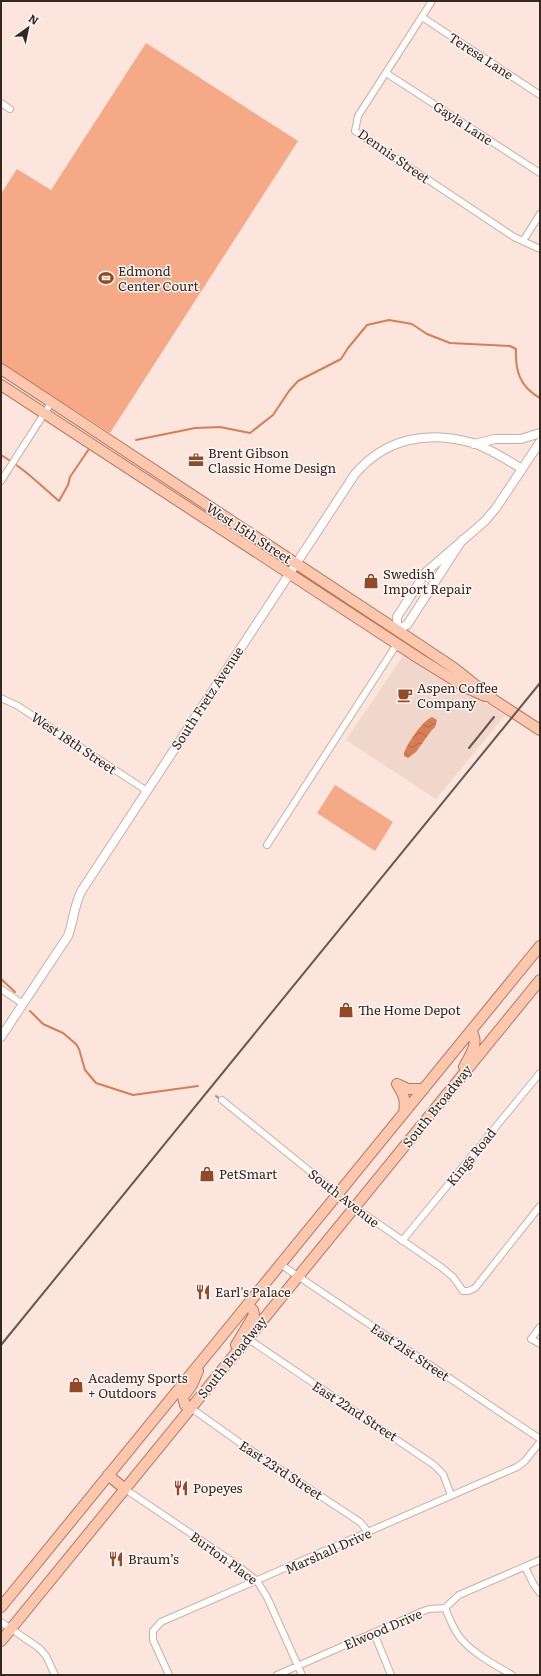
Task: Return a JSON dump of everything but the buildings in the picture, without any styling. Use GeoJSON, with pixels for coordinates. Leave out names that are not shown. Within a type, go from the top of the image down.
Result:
{"type":"FeatureCollection","features":[{"type":"Feature","properties":{"kind":"main road","name":"West 15th Street"},"geometry":{"type":"LineString","coordinates":[[1,369],[454,668],[494,700],[540,730]]}},
{"type":"Feature","properties":{"kind":"main road","name":"West 15th Street"},"geometry":{"type":"LineString","coordinates":[[1,385],[397,644],[467,688],[494,700]]}},
{"type":"Feature","properties":{"kind":"main road"},"geometry":{"type":"LineString","coordinates":[[397,630],[397,644]]}},
{"type":"Feature","properties":{"kind":"main road","name":"South Broadway"},"geometry":{"type":"LineString","coordinates":[[1,1607],[540,946]]}},
{"type":"Feature","properties":{"kind":"main road","name":"South Broadway"},"geometry":{"type":"LineString","coordinates":[[1,1641],[540,980]]}},
{"type":"Feature","properties":{"kind":"main road"},"geometry":{"type":"LineString","coordinates":[[458,1080],[476,1044],[471,1031]]}},
{"type":"Feature","properties":{"kind":"main road"},"geometry":{"type":"LineString","coordinates":[[404,1112],[406,1101],[405,1097],[397,1084],[408,1089],[424,1089]]}},
{"type":"Feature","properties":{"kind":"main road"},"geometry":{"type":"LineString","coordinates":[[226,1365],[254,1315],[253,1310],[247,1305]]}},
{"type":"Feature","properties":{"kind":"main road"},"geometry":{"type":"LineString","coordinates":[[191,1408],[186,1405],[183,1397],[192,1385],[205,1357]]}},
{"type":"Feature","properties":{"kind":"main road"},"geometry":{"type":"LineString","coordinates":[[108,1475],[125,1489]]}},
{"type":"Feature","properties":{"kind":"street","name":"Dennis Street"},"geometry":{"type":"LineString","coordinates":[[432,1],[358,116],[355,131],[507,232],[540,249]]}},
{"type":"Feature","properties":{"kind":"street","name":"Teresa Lane"},"geometry":{"type":"LineString","coordinates":[[422,17],[540,95]]}},
{"type":"Feature","properties":{"kind":"street","name":"Gayla Lane"},"geometry":{"type":"LineString","coordinates":[[386,73],[540,173]]}},
{"type":"Feature","properties":{"kind":"street"},"geometry":{"type":"LineString","coordinates":[[1,103],[10,109]]}},
{"type":"Feature","properties":{"kind":"street"},"geometry":{"type":"LineString","coordinates":[[523,241],[540,214]]}},
{"type":"Feature","properties":{"kind":"street"},"geometry":{"type":"LineString","coordinates":[[1,481],[51,403]]}},
{"type":"Feature","properties":{"kind":"street","name":"South Fretz Avenue"},"geometry":{"type":"LineString","coordinates":[[474,444],[495,439],[521,439],[540,433]]}},
{"type":"Feature","properties":{"kind":"street","name":"South Fretz Avenue"},"geometry":{"type":"LineString","coordinates":[[1,1037],[68,936],[74,918],[76,905],[82,890],[355,474],[376,454],[400,442],[414,438],[432,437],[458,440],[474,444],[490,450],[522,470]]}},
{"type":"Feature","properties":{"kind":"street"},"geometry":{"type":"LineString","coordinates":[[462,540],[407,625],[397,630],[397,617],[426,572],[462,540],[485,521],[496,508],[540,442]]}},
{"type":"Feature","properties":{"kind":"street"},"geometry":{"type":"LineString","coordinates":[[267,845],[397,644]]}},
{"type":"Feature","properties":{"kind":"street","name":"West 18th Street"},"geometry":{"type":"LineString","coordinates":[[1,698],[18,706],[147,791]]}},
{"type":"Feature","properties":{"kind":"street"},"geometry":{"type":"LineString","coordinates":[[1,989],[23,1004]]}},
{"type":"Feature","properties":{"kind":"street","name":"Kings Road"},"geometry":{"type":"LineString","coordinates":[[402,1241],[540,1073]]}},
{"type":"Feature","properties":{"kind":"street","name":"South Avenue"},"geometry":{"type":"LineString","coordinates":[[222,1100],[354,1207],[442,1267],[453,1276],[463,1290],[468,1291],[475,1288],[540,1206]]}},
{"type":"Feature","properties":{"kind":"street","name":"East 21st Street"},"geometry":{"type":"LineString","coordinates":[[280,1264],[540,1439]]}},
{"type":"Feature","properties":{"kind":"street"},"geometry":{"type":"LineString","coordinates":[[540,1327],[532,1339],[540,1344]]}},
{"type":"Feature","properties":{"kind":"street","name":"East 22nd Street"},"geometry":{"type":"LineString","coordinates":[[247,1338],[434,1465],[443,1474],[451,1495]]}},
{"type":"Feature","properties":{"kind":"street","name":"East 23rd Street"},"geometry":{"type":"LineString","coordinates":[[191,1408],[243,1445],[360,1522],[369,1533]]}},
{"type":"Feature","properties":{"kind":"street","name":"Marshall Drive"},"geometry":{"type":"LineString","coordinates":[[169,1675],[153,1640],[154,1631],[161,1622],[369,1533],[516,1467],[525,1461],[540,1442]]}},
{"type":"Feature","properties":{"kind":"street","name":"Burton Place"},"geometry":{"type":"LineString","coordinates":[[125,1489],[238,1566],[257,1581],[262,1588],[302,1675]]}},
{"type":"Feature","properties":{"kind":"street"},"geometry":{"type":"LineString","coordinates":[[512,1675],[473,1650],[462,1641],[445,1608],[459,1595],[540,1560]]}},
{"type":"Feature","properties":{"kind":"street"},"geometry":{"type":"LineString","coordinates":[[525,1567],[540,1593]]}},
{"type":"Feature","properties":{"kind":"street","name":"Elwood Drive"},"geometry":{"type":"LineString","coordinates":[[277,1675],[428,1609],[445,1608]]}},
{"type":"Feature","properties":{"kind":"street"},"geometry":{"type":"LineString","coordinates":[[1,1622],[38,1648],[46,1656],[55,1675]]}},
{"type":"Feature","properties":{"kind":"street"},"geometry":{"type":"LineString","coordinates":[[374,1633],[391,1675]]}},
{"type":"Feature","properties":{"kind":"shaded area","name":"Edmond Center Court"},"geometry":{"type":"Polygon","coordinates":[[[146,43],[298,141],[110,433],[1,363],[1,194],[17,169],[51,190],[146,43]]]}},
{"type":"Feature","properties":{"kind":"shaded area"},"geometry":{"type":"Polygon","coordinates":[[[405,653],[505,715],[436,799],[346,740],[405,653]]]}},
{"type":"Feature","properties":{"kind":"shaded area"},"geometry":{"type":"Polygon","coordinates":[[[335,785],[393,822],[375,851],[317,813],[335,785]]]}},
{"type":"Feature","properties":{"kind":"water"},"geometry":{"type":"Polygon","coordinates":[[[432,717],[437,720],[435,727],[416,752],[408,758],[404,756],[407,747],[415,734],[428,719],[432,717]]]}},
{"type":"Feature","properties":{"kind":"waterway"},"geometry":{"type":"LineString","coordinates":[[136,440],[195,428],[220,427],[250,433],[273,415],[289,391],[298,381],[341,359],[367,325],[389,320],[412,324],[427,334],[450,343],[510,346],[516,349],[520,378],[528,389],[540,398]]}},
{"type":"Feature","properties":{"kind":"waterway"},"geometry":{"type":"LineString","coordinates":[[1,455],[24,471],[59,501],[68,485],[70,477],[89,449]]}},
{"type":"Feature","properties":{"kind":"waterway"},"geometry":{"type":"LineString","coordinates":[[1,979],[15,992]]}},
{"type":"Feature","properties":{"kind":"waterway"},"geometry":{"type":"LineString","coordinates":[[30,1011],[43,1024],[63,1033],[76,1044],[85,1070],[96,1083],[133,1095],[198,1086]]}},
{"type":"Feature","properties":{"kind":"waterway"},"geometry":{"type":"LineString","coordinates":[[216,1096],[221,1100]]}},
{"type":"Feature","properties":{"kind":"railway"},"geometry":{"type":"LineString","coordinates":[[1,1345],[540,683]]}},
{"type":"Feature","properties":{"kind":"railway"},"geometry":{"type":"LineString","coordinates":[[469,748],[494,717]]}},
{"type":"Feature","properties":{"kind":"place","name":"Edmond Center Court"},"geometry":{"type":"Point","coordinates":[106,278]}},
{"type":"Feature","properties":{"kind":"place","name":"Brent Gibson Classic Home Design"},"geometry":{"type":"Point","coordinates":[196,460]}},
{"type":"Feature","properties":{"kind":"place","name":"Swedish Import Repair"},"geometry":{"type":"Point","coordinates":[371,581]}},
{"type":"Feature","properties":{"kind":"place","name":"Aspen Coffee Company"},"geometry":{"type":"Point","coordinates":[405,695]}},
{"type":"Feature","properties":{"kind":"place","name":"The Home Depot"},"geometry":{"type":"Point","coordinates":[346,1010]}},
{"type":"Feature","properties":{"kind":"place","name":"PetSmart"},"geometry":{"type":"Point","coordinates":[207,1174]}},
{"type":"Feature","properties":{"kind":"place","name":"Earl's Palace"},"geometry":{"type":"Point","coordinates":[203,1292]}},
{"type":"Feature","properties":{"kind":"place","name":"Academy Sports + Outdoors"},"geometry":{"type":"Point","coordinates":[76,1385]}},
{"type":"Feature","properties":{"kind":"place","name":"Popeyes"},"geometry":{"type":"Point","coordinates":[181,1488]}},
{"type":"Feature","properties":{"kind":"place","name":"Braum’s"},"geometry":{"type":"Point","coordinates":[116,1559]}}]}
